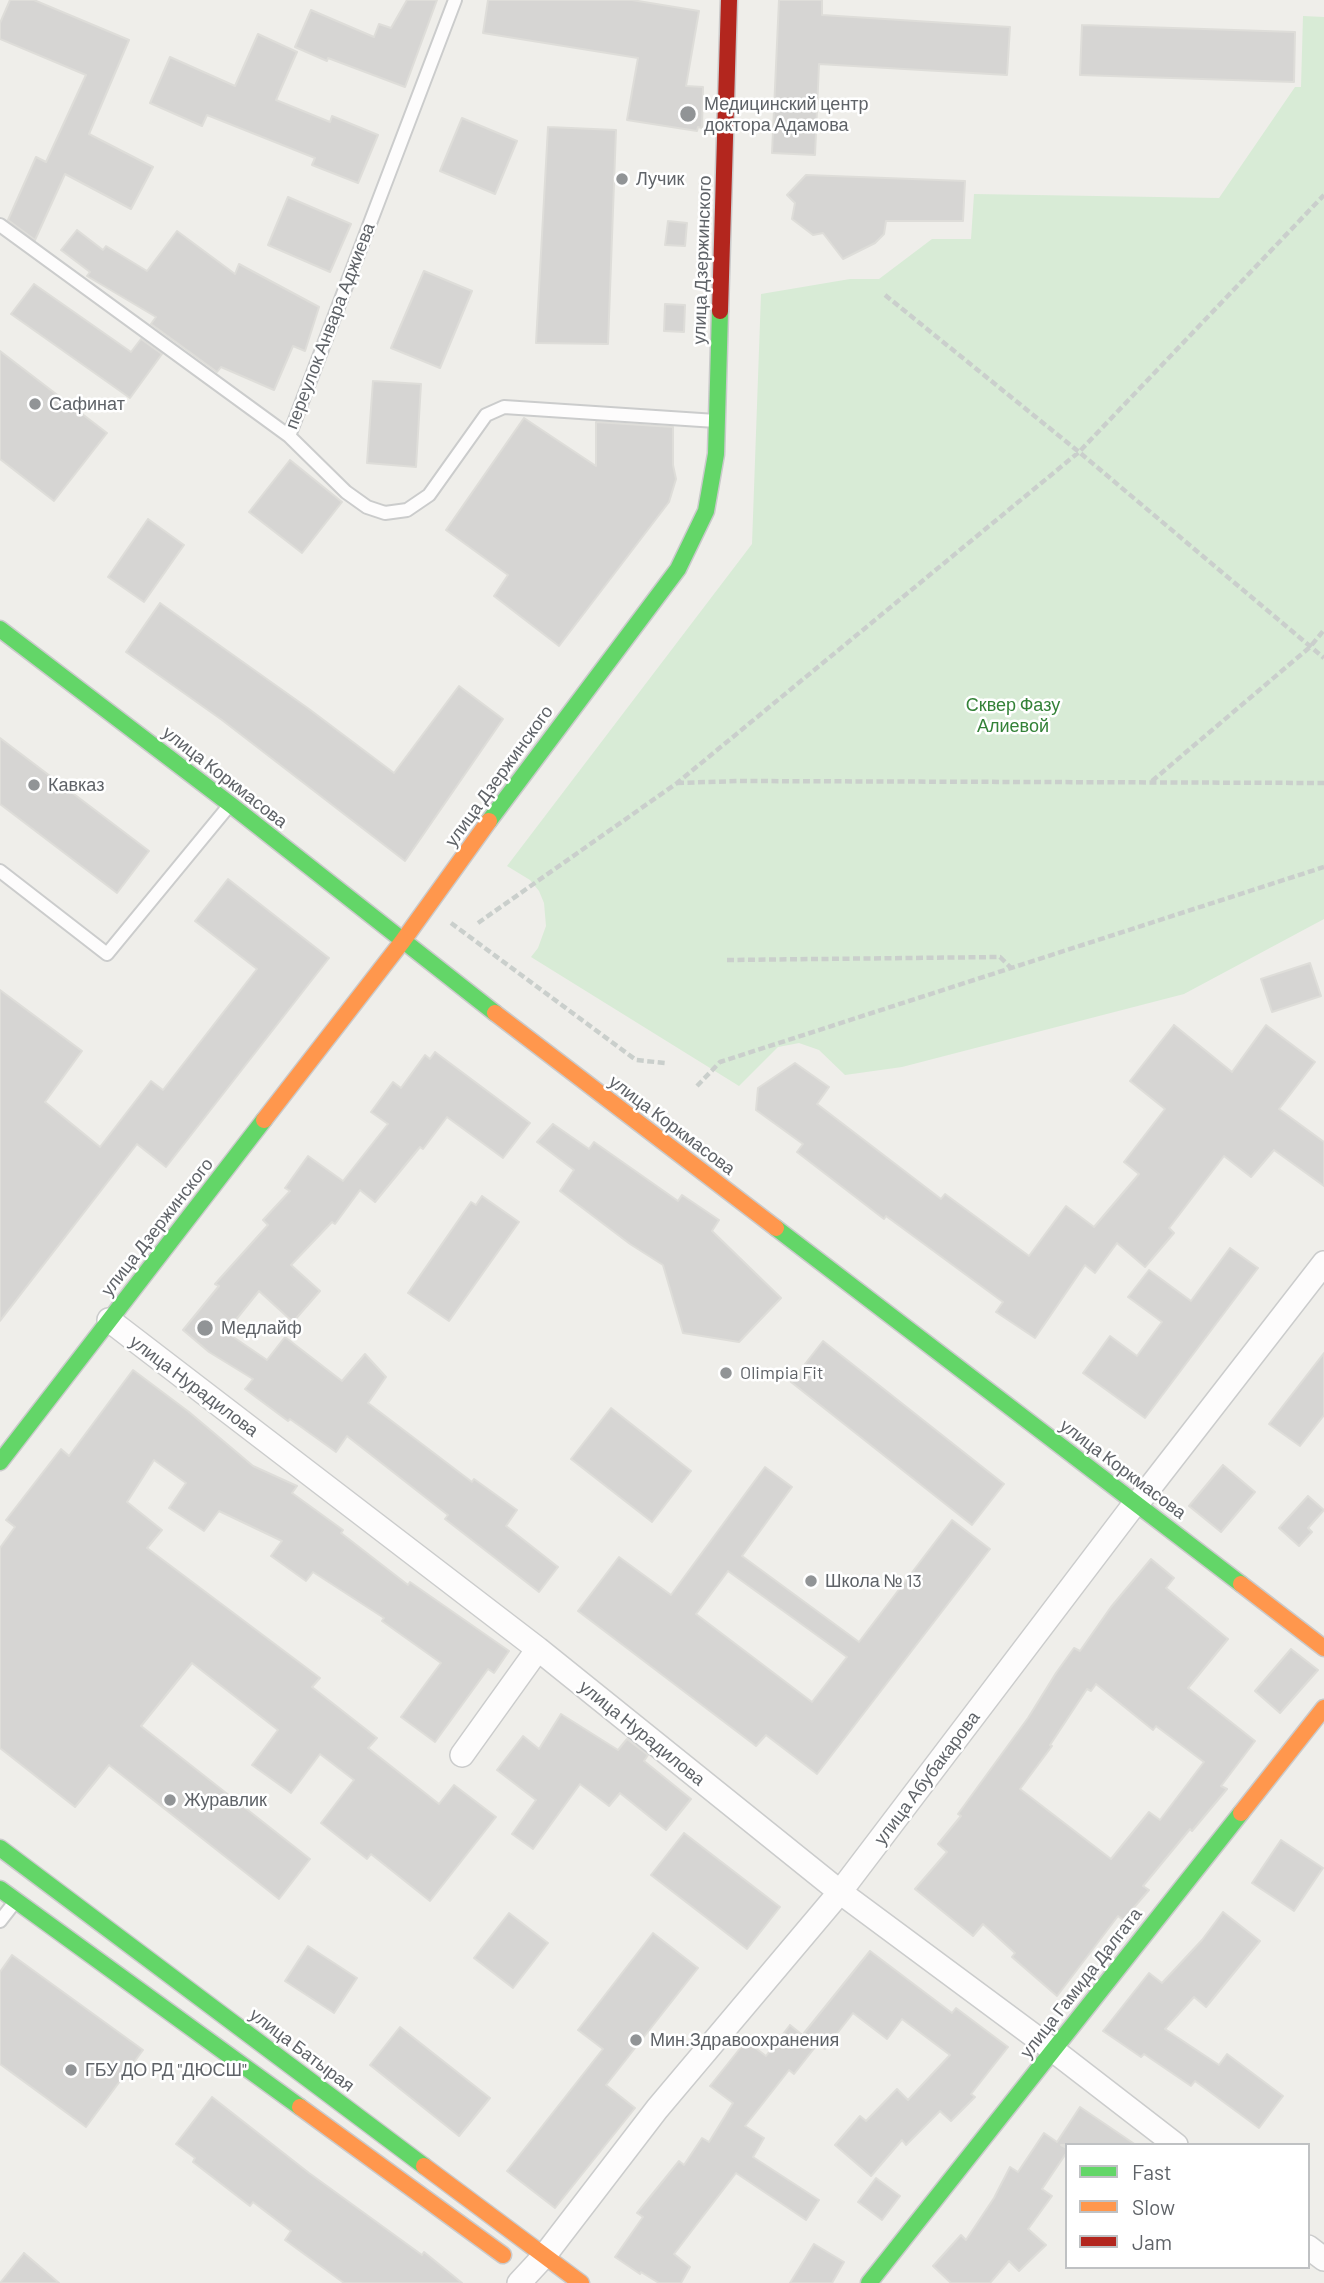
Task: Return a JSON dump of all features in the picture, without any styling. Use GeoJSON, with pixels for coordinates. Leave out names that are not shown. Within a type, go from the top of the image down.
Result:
{"type":"FeatureCollection","features":[{"type":"Feature","properties":{"kind":"main road","name":"улица Дзержинского"},"geometry":{"type":"LineString","coordinates":[[0,1462],[402,942],[535,758],[678,569],[706,511],[716,454],[729,0]]}},
{"type":"Feature","properties":{"kind":"main road","name":"улица Коркмасова"},"geometry":{"type":"LineString","coordinates":[[0,629],[231,805],[402,942],[1324,1648]]}},
{"type":"Feature","properties":{"kind":"main road","name":"улица Гамида Далгата"},"geometry":{"type":"LineString","coordinates":[[869,2283],[1324,1708]]}},
{"type":"Feature","properties":{"kind":"main road","name":"улица Батырая"},"geometry":{"type":"LineString","coordinates":[[0,1848],[24,1887],[528,2280]]}},
{"type":"Feature","properties":{"kind":"main road","name":"улица Батырая"},"geometry":{"type":"LineString","coordinates":[[0,1889],[24,1887],[581,2283]]}},
{"type":"Feature","properties":{"kind":"street","name":"улица Абубакарова"},"geometry":{"type":"LineString","coordinates":[[528,2280],[544,2255],[657,2109],[840,1892],[1133,1506],[1324,1263]]}},
{"type":"Feature","properties":{"kind":"street","name":"улица Нурадилова"},"geometry":{"type":"LineString","coordinates":[[109,1320],[538,1649],[840,1892],[1173,2143]]}},
{"type":"Feature","properties":{"kind":"street"},"geometry":{"type":"LineString","coordinates":[[461,1755],[538,1649]]}},
{"type":"Feature","properties":{"kind":"street"},"geometry":{"type":"LineString","coordinates":[[1310,2248],[1324,2259]]}},
{"type":"Feature","properties":{"kind":"lane","name":"переулок Анвара Аджиева"},"geometry":{"type":"LineString","coordinates":[[0,225],[289,436],[455,0]]}},
{"type":"Feature","properties":{"kind":"lane"},"geometry":{"type":"LineString","coordinates":[[289,436],[346,492],[366,507],[385,513],[407,510],[429,495],[486,415],[504,407],[717,421]]}},
{"type":"Feature","properties":{"kind":"lane"},"geometry":{"type":"LineString","coordinates":[[0,871],[107,954],[231,805]]}},
{"type":"Feature","properties":{"kind":"lane"},"geometry":{"type":"LineString","coordinates":[[0,1922],[24,1887]]}},
{"type":"Feature","properties":{"kind":"path"},"geometry":{"type":"LineString","coordinates":[[478,923],[677,783],[1079,452],[1324,195]]}},
{"type":"Feature","properties":{"kind":"path"},"geometry":{"type":"LineString","coordinates":[[885,295],[1079,452],[1324,658]]}},
{"type":"Feature","properties":{"kind":"path"},"geometry":{"type":"LineString","coordinates":[[1152,781],[1310,647],[1324,630]]}},
{"type":"Feature","properties":{"kind":"path"},"geometry":{"type":"LineString","coordinates":[[677,783],[1324,783]]}},
{"type":"Feature","properties":{"kind":"path"},"geometry":{"type":"LineString","coordinates":[[697,1086],[720,1062],[1324,867]]}},
{"type":"Feature","properties":{"kind":"path"},"geometry":{"type":"LineString","coordinates":[[428,906],[636,1060],[665,1063]]}},
{"type":"Feature","properties":{"kind":"path"},"geometry":{"type":"LineString","coordinates":[[727,960],[1000,957],[1011,968]]}},
{"type":"Feature","properties":{"kind":"green space","name":"Сквер Фазу Алиевой"},"geometry":{"type":"Polygon","coordinates":[[[1303,16],[1324,17],[1324,919],[1184,994],[902,1067],[845,1075],[819,1050],[799,1043],[778,1047],[739,1086],[531,957],[538,948],[546,926],[544,903],[530,880],[507,866],[752,544],[761,294],[850,279],[879,279],[932,239],[971,239],[974,194],[1219,198],[1295,87],[1301,87],[1303,16]]]}},
{"type":"Feature","properties":{"kind":"building"},"geometry":{"type":"Polygon","coordinates":[[[10,0],[34,0],[129,40],[89,134],[153,167],[131,209],[65,174],[35,240],[8,220],[36,157],[46,162],[86,75],[0,39],[0,23],[10,0]]]}},
{"type":"Feature","properties":{"kind":"building"},"geometry":{"type":"Polygon","coordinates":[[[407,0],[437,0],[405,87],[328,58],[327,61],[295,47],[311,10],[374,37],[379,24],[391,28],[407,0]]]}},
{"type":"Feature","properties":{"kind":"building"},"geometry":{"type":"Polygon","coordinates":[[[488,0],[632,0],[699,11],[686,86],[703,87],[702,128],[698,127],[697,131],[627,120],[638,58],[483,33],[488,0]]]}},
{"type":"Feature","properties":{"kind":"building"},"geometry":{"type":"Polygon","coordinates":[[[779,0],[822,0],[822,15],[1010,27],[1007,75],[819,64],[815,155],[772,153],[779,0]]]}},
{"type":"Feature","properties":{"kind":"building"},"geometry":{"type":"Polygon","coordinates":[[[1082,25],[1295,32],[1294,82],[1080,75],[1082,25]]]}},
{"type":"Feature","properties":{"kind":"building"},"geometry":{"type":"Polygon","coordinates":[[[258,34],[297,52],[276,100],[330,122],[332,116],[378,135],[358,183],[312,165],[315,158],[207,115],[202,126],[150,103],[170,57],[235,86],[258,34]]]}},
{"type":"Feature","properties":{"kind":"building"},"geometry":{"type":"Polygon","coordinates":[[[462,118],[517,141],[495,194],[440,171],[462,118]]]}},
{"type":"Feature","properties":{"kind":"building"},"geometry":{"type":"Polygon","coordinates":[[[548,127],[616,130],[608,344],[536,343],[548,127]]]}},
{"type":"Feature","properties":{"kind":"building"},"geometry":{"type":"Polygon","coordinates":[[[806,175],[965,181],[963,221],[886,221],[884,234],[875,243],[843,259],[823,233],[813,235],[792,219],[795,203],[787,195],[806,175]]]}},
{"type":"Feature","properties":{"kind":"building"},"geometry":{"type":"Polygon","coordinates":[[[288,197],[351,224],[330,272],[268,245],[288,197]]]}},
{"type":"Feature","properties":{"kind":"building"},"geometry":{"type":"Polygon","coordinates":[[[668,221],[687,223],[685,246],[665,245],[668,221]]]}},
{"type":"Feature","properties":{"kind":"building"},"geometry":{"type":"Polygon","coordinates":[[[77,230],[103,250],[106,246],[147,271],[177,231],[235,274],[239,264],[319,307],[305,351],[293,346],[274,390],[221,367],[217,372],[151,324],[156,317],[87,276],[90,272],[61,250],[77,230]]]}},
{"type":"Feature","properties":{"kind":"building"},"geometry":{"type":"Polygon","coordinates":[[[424,271],[472,291],[440,368],[391,348],[424,271]]]}},
{"type":"Feature","properties":{"kind":"building"},"geometry":{"type":"Polygon","coordinates":[[[34,284],[131,352],[141,339],[162,354],[130,398],[11,314],[34,284]]]}},
{"type":"Feature","properties":{"kind":"building"},"geometry":{"type":"Polygon","coordinates":[[[665,304],[685,305],[684,332],[664,331],[665,304]]]}},
{"type":"Feature","properties":{"kind":"building","name":"Сафинат"},"geometry":{"type":"Polygon","coordinates":[[[0,351],[107,433],[54,501],[0,459],[0,351]]]}},
{"type":"Feature","properties":{"kind":"building"},"geometry":{"type":"Polygon","coordinates":[[[373,381],[421,384],[416,467],[367,463],[373,381]]]}},
{"type":"Feature","properties":{"kind":"building"},"geometry":{"type":"Polygon","coordinates":[[[524,418],[596,466],[596,422],[673,427],[673,465],[676,479],[669,502],[559,646],[494,596],[508,575],[446,530],[524,418]]]}},
{"type":"Feature","properties":{"kind":"building"},"geometry":{"type":"Polygon","coordinates":[[[290,460],[342,502],[302,553],[249,512],[290,460]]]}},
{"type":"Feature","properties":{"kind":"building"},"geometry":{"type":"Polygon","coordinates":[[[148,519],[184,545],[144,602],[108,577],[148,519]]]}},
{"type":"Feature","properties":{"kind":"building"},"geometry":{"type":"Polygon","coordinates":[[[160,603],[394,773],[459,686],[503,719],[405,861],[222,720],[126,652],[160,603]]]}},
{"type":"Feature","properties":{"kind":"building"},"geometry":{"type":"Polygon","coordinates":[[[0,738],[149,851],[117,893],[0,804],[0,738]]]}},
{"type":"Feature","properties":{"kind":"building"},"geometry":{"type":"Polygon","coordinates":[[[228,879],[329,958],[166,1167],[137,1144],[0,1321],[0,990],[82,1051],[45,1102],[100,1147],[151,1081],[163,1090],[257,969],[195,921],[228,879]]]}},
{"type":"Feature","properties":{"kind":"building"},"geometry":{"type":"Polygon","coordinates":[[[1310,963],[1321,996],[1272,1012],[1261,979],[1310,963]]]}},
{"type":"Feature","properties":{"kind":"building"},"geometry":{"type":"Polygon","coordinates":[[[1174,1025],[1232,1072],[1266,1025],[1315,1062],[1279,1109],[1324,1142],[1324,1186],[1274,1150],[1251,1177],[1224,1156],[1169,1228],[1174,1233],[1145,1267],[1117,1243],[1095,1273],[1085,1265],[1035,1338],[996,1312],[1003,1302],[886,1216],[884,1219],[797,1152],[803,1144],[756,1110],[758,1088],[795,1063],[829,1087],[817,1104],[941,1199],[945,1194],[1029,1256],[1066,1206],[1094,1227],[1139,1174],[1124,1162],[1165,1109],[1130,1081],[1174,1025]]]}},
{"type":"Feature","properties":{"kind":"building"},"geometry":{"type":"Polygon","coordinates":[[[435,1052],[530,1123],[503,1158],[447,1117],[423,1149],[420,1147],[375,1202],[360,1190],[335,1224],[332,1222],[291,1265],[320,1291],[293,1322],[259,1291],[226,1332],[267,1360],[285,1337],[342,1381],[365,1354],[386,1377],[368,1403],[472,1482],[474,1479],[517,1510],[506,1526],[558,1567],[539,1592],[445,1519],[448,1515],[347,1436],[336,1452],[290,1419],[288,1421],[245,1389],[253,1379],[209,1352],[183,1330],[219,1286],[215,1284],[268,1225],[263,1220],[290,1191],[285,1188],[308,1156],[343,1181],[388,1124],[371,1112],[393,1082],[401,1088],[425,1055],[430,1059],[435,1052]]]}},
{"type":"Feature","properties":{"kind":"building"},"geometry":{"type":"Polygon","coordinates":[[[553,1124],[589,1149],[594,1142],[678,1201],[682,1195],[719,1220],[712,1231],[781,1298],[739,1342],[683,1333],[663,1265],[630,1244],[560,1191],[574,1170],[537,1142],[553,1124]]]}},
{"type":"Feature","properties":{"kind":"building"},"geometry":{"type":"Polygon","coordinates":[[[482,1196],[519,1222],[449,1321],[408,1293],[471,1202],[476,1205],[482,1196]]]}},
{"type":"Feature","properties":{"kind":"building"},"geometry":{"type":"Polygon","coordinates":[[[1230,1248],[1258,1268],[1145,1418],[1083,1373],[1110,1336],[1137,1356],[1162,1322],[1128,1297],[1149,1270],[1191,1301],[1230,1248]]]}},
{"type":"Feature","properties":{"kind":"building"},"geometry":{"type":"Polygon","coordinates":[[[823,1341],[1004,1484],[972,1525],[791,1382],[823,1341]]]}},
{"type":"Feature","properties":{"kind":"building"},"geometry":{"type":"Polygon","coordinates":[[[1324,1353],[1324,1415],[1300,1446],[1269,1424],[1324,1353]]]}},
{"type":"Feature","properties":{"kind":"building"},"geometry":{"type":"Polygon","coordinates":[[[133,1370],[189,1412],[253,1466],[297,1486],[292,1493],[343,1530],[341,1533],[408,1585],[410,1582],[509,1651],[494,1673],[488,1669],[435,1742],[401,1717],[441,1663],[382,1621],[384,1618],[313,1572],[306,1581],[271,1556],[282,1541],[219,1511],[204,1531],[169,1508],[186,1483],[154,1460],[127,1502],[162,1530],[147,1548],[320,1678],[312,1687],[377,1738],[368,1748],[439,1804],[454,1785],[496,1817],[430,1901],[371,1854],[367,1859],[321,1823],[354,1780],[320,1754],[291,1793],[252,1765],[278,1730],[192,1663],[141,1726],[310,1859],[279,1899],[109,1765],[75,1807],[0,1748],[0,1548],[15,1527],[6,1520],[61,1449],[69,1456],[133,1370]]]}},
{"type":"Feature","properties":{"kind":"building"},"geometry":{"type":"Polygon","coordinates":[[[611,1408],[691,1471],[652,1522],[571,1459],[611,1408]]]}},
{"type":"Feature","properties":{"kind":"building"},"geometry":{"type":"Polygon","coordinates":[[[1223,1465],[1255,1492],[1221,1532],[1189,1506],[1223,1465]]]}},
{"type":"Feature","properties":{"kind":"building"},"geometry":{"type":"Polygon","coordinates":[[[765,1467],[792,1487],[742,1556],[859,1642],[952,1520],[990,1549],[817,1774],[766,1735],[756,1746],[578,1611],[619,1557],[671,1595],[765,1467]],[[728,1571],[696,1614],[812,1702],[847,1657],[728,1571]]]}},
{"type":"Feature","properties":{"kind":"building"},"geometry":{"type":"Polygon","coordinates":[[[1308,1496],[1324,1510],[1308,1528],[1312,1532],[1299,1546],[1279,1528],[1308,1496]]]}},
{"type":"Feature","properties":{"kind":"building"},"geometry":{"type":"Polygon","coordinates":[[[1151,1559],[1174,1578],[1166,1588],[1228,1639],[1188,1688],[1255,1741],[1221,1786],[1227,1789],[1143,1886],[1149,1890],[1123,1920],[1118,1916],[1057,1996],[1012,1957],[1015,1953],[983,1924],[973,1936],[915,1889],[947,1852],[938,1844],[961,1816],[958,1814],[1028,1718],[1056,1673],[1074,1648],[1080,1651],[1111,1607],[1151,1559]],[[1096,1684],[1091,1691],[1087,1689],[1050,1745],[1052,1746],[1020,1789],[1111,1859],[1149,1812],[1160,1820],[1204,1762],[1156,1726],[1153,1730],[1096,1684]]]}},
{"type":"Feature","properties":{"kind":"building"},"geometry":{"type":"Polygon","coordinates":[[[1291,1649],[1318,1670],[1280,1713],[1255,1691],[1291,1649]]]}},
{"type":"Feature","properties":{"kind":"building"},"geometry":{"type":"Polygon","coordinates":[[[561,1714],[618,1750],[627,1739],[648,1755],[644,1761],[691,1799],[666,1830],[620,1793],[609,1806],[580,1784],[533,1849],[512,1834],[536,1800],[497,1770],[523,1736],[539,1749],[561,1714]]]}},
{"type":"Feature","properties":{"kind":"building"},"geometry":{"type":"Polygon","coordinates":[[[684,1833],[780,1907],[747,1949],[651,1875],[684,1833]]]}},
{"type":"Feature","properties":{"kind":"building"},"geometry":{"type":"Polygon","coordinates":[[[1281,1840],[1323,1868],[1294,1911],[1252,1883],[1281,1840]]]}},
{"type":"Feature","properties":{"kind":"building"},"geometry":{"type":"Polygon","coordinates":[[[1223,1912],[1260,1941],[1206,2007],[1194,1997],[1165,2029],[1219,2065],[1227,2054],[1283,2096],[1259,2128],[1195,2081],[1191,2086],[1144,2054],[1141,2057],[1103,2031],[1149,1973],[1162,1983],[1202,1940],[1223,1912]]]}},
{"type":"Feature","properties":{"kind":"building"},"geometry":{"type":"Polygon","coordinates":[[[509,1913],[548,1943],[513,1988],[474,1958],[509,1913]]]}},
{"type":"Feature","properties":{"kind":"building"},"geometry":{"type":"Polygon","coordinates":[[[653,1933],[698,1968],[606,2085],[635,2108],[555,2208],[507,2171],[603,2049],[578,2030],[653,1933]]]}},
{"type":"Feature","properties":{"kind":"building"},"geometry":{"type":"Polygon","coordinates":[[[308,1946],[357,1978],[334,2013],[285,1981],[308,1946]]]}},
{"type":"Feature","properties":{"kind":"building"},"geometry":{"type":"Polygon","coordinates":[[[870,1951],[952,2013],[956,2008],[1008,2047],[971,2094],[975,2097],[951,2121],[940,2111],[906,2145],[902,2140],[871,2176],[835,2145],[860,2116],[866,2121],[897,2089],[908,2100],[950,2055],[902,2019],[887,2039],[853,2013],[825,2049],[804,2033],[870,1951]]]}},
{"type":"Feature","properties":{"kind":"building"},"geometry":{"type":"Polygon","coordinates":[[[12,1955],[143,2050],[86,2127],[0,2064],[0,1972],[12,1955]]]}},
{"type":"Feature","properties":{"kind":"building"},"geometry":{"type":"Polygon","coordinates":[[[790,2025],[816,2046],[794,2074],[789,2070],[745,2126],[764,2138],[753,2157],[819,2200],[806,2220],[736,2173],[674,2254],[690,2267],[681,2283],[659,2283],[641,2272],[640,2274],[615,2257],[643,2217],[637,2213],[679,2161],[684,2165],[702,2138],[709,2142],[733,2103],[710,2086],[746,2041],[766,2056],[790,2025]]]}},
{"type":"Feature","properties":{"kind":"building"},"geometry":{"type":"Polygon","coordinates":[[[400,2027],[490,2098],[459,2136],[370,2065],[400,2027]]]}},
{"type":"Feature","properties":{"kind":"building"},"geometry":{"type":"Polygon","coordinates":[[[212,2097],[309,2173],[422,2255],[424,2252],[462,2283],[344,2283],[285,2240],[291,2231],[253,2202],[250,2206],[193,2162],[195,2158],[176,2144],[212,2097]]]}},
{"type":"Feature","properties":{"kind":"building"},"geometry":{"type":"Polygon","coordinates":[[[1080,2107],[1133,2143],[1061,2145],[1065,2147],[1065,2155],[1042,2189],[1052,2196],[1028,2229],[1046,2245],[1019,2271],[1009,2261],[990,2283],[951,2283],[933,2266],[961,2235],[966,2240],[994,2198],[1010,2167],[1018,2172],[1044,2133],[1057,2142],[1080,2107]]]}},
{"type":"Feature","properties":{"kind":"building"},"geometry":{"type":"Polygon","coordinates":[[[876,2178],[900,2196],[882,2220],[858,2202],[876,2178]]]}},
{"type":"Feature","properties":{"kind":"building"},"geometry":{"type":"Polygon","coordinates":[[[814,2244],[844,2262],[832,2283],[790,2283],[814,2244]]]}},
{"type":"Feature","properties":{"kind":"building"},"geometry":{"type":"Polygon","coordinates":[[[24,2253],[59,2283],[0,2283],[24,2253]]]}},
{"type":"Feature","properties":{"kind":"traffic: fast"},"geometry":{"type":"LineString","coordinates":[[489,821],[678,569],[706,511],[716,454],[720,311]]}},
{"type":"Feature","properties":{"kind":"traffic: fast"},"geometry":{"type":"LineString","coordinates":[[0,629],[231,805],[495,1013]]}},
{"type":"Feature","properties":{"kind":"traffic: fast"},"geometry":{"type":"LineString","coordinates":[[0,1462],[264,1120]]}},
{"type":"Feature","properties":{"kind":"traffic: fast"},"geometry":{"type":"LineString","coordinates":[[776,1228],[1241,1584]]}},
{"type":"Feature","properties":{"kind":"traffic: fast"},"geometry":{"type":"LineString","coordinates":[[869,2283],[1241,1813]]}},
{"type":"Feature","properties":{"kind":"traffic: fast"},"geometry":{"type":"LineString","coordinates":[[0,1848],[424,2166]]}},
{"type":"Feature","properties":{"kind":"traffic: fast"},"geometry":{"type":"LineString","coordinates":[[0,1889],[300,2107]]}},
{"type":"Feature","properties":{"kind":"traffic: slow"},"geometry":{"type":"LineString","coordinates":[[264,1120],[402,942],[489,821]]}},
{"type":"Feature","properties":{"kind":"traffic: slow"},"geometry":{"type":"LineString","coordinates":[[495,1013],[776,1228]]}},
{"type":"Feature","properties":{"kind":"traffic: slow"},"geometry":{"type":"LineString","coordinates":[[1241,1584],[1324,1648]]}},
{"type":"Feature","properties":{"kind":"traffic: slow"},"geometry":{"type":"LineString","coordinates":[[1241,1813],[1324,1708]]}},
{"type":"Feature","properties":{"kind":"traffic: slow"},"geometry":{"type":"LineString","coordinates":[[300,2107],[503,2255]]}},
{"type":"Feature","properties":{"kind":"traffic: slow"},"geometry":{"type":"LineString","coordinates":[[424,2166],[581,2283]]}},
{"type":"Feature","properties":{"kind":"traffic: jam"},"geometry":{"type":"LineString","coordinates":[[720,311],[729,0]]}},
{"type":"Feature","properties":{"kind":"place","name":"Медицинский центр доктора Адамова"},"geometry":{"type":"Point","coordinates":[688,114]}},
{"type":"Feature","properties":{"kind":"place","name":"Лучик"},"geometry":{"type":"Point","coordinates":[622,179]}},
{"type":"Feature","properties":{"kind":"place","name":"Сафинат"},"geometry":{"type":"Point","coordinates":[35,404]}},
{"type":"Feature","properties":{"kind":"place","name":"Кавказ"},"geometry":{"type":"Point","coordinates":[34,785]}},
{"type":"Feature","properties":{"kind":"place","name":"Медлайф"},"geometry":{"type":"Point","coordinates":[205,1328]}},
{"type":"Feature","properties":{"kind":"place","name":"Olimpia Fit"},"geometry":{"type":"Point","coordinates":[726,1373]}},
{"type":"Feature","properties":{"kind":"place","name":"Школа № 13"},"geometry":{"type":"Point","coordinates":[811,1581]}},
{"type":"Feature","properties":{"kind":"place","name":"Журавлик"},"geometry":{"type":"Point","coordinates":[170,1800]}},
{"type":"Feature","properties":{"kind":"place","name":"Мин.Здравоохранения"},"geometry":{"type":"Point","coordinates":[636,2040]}},
{"type":"Feature","properties":{"kind":"place","name":"ГБУ ДО РД \"ДЮСШ\""},"geometry":{"type":"Point","coordinates":[71,2070]}}]}
